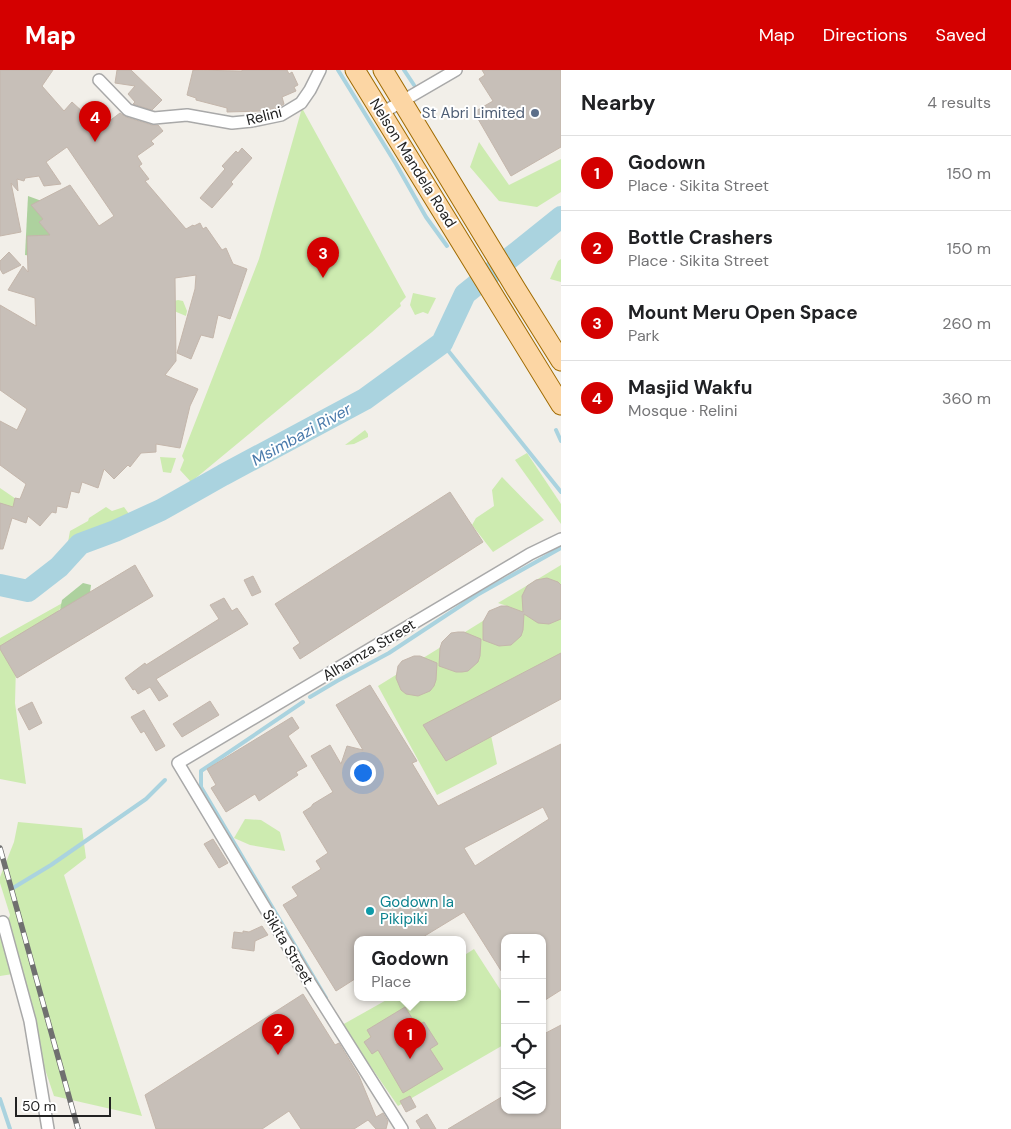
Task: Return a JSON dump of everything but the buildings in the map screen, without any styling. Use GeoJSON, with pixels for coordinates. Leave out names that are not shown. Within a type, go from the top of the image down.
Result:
{"type":"FeatureCollection","features":[{"type":"Feature","properties":{"kind":"main road","name":"Nelson Mandela Road"},"geometry":{"type":"LineString","coordinates":[[355,70],[561,405]]}},
{"type":"Feature","properties":{"kind":"main road","name":"Nelson Mandela Road"},"geometry":{"type":"LineString","coordinates":[[383,70],[561,361]]}},
{"type":"Feature","properties":{"kind":"street","name":"Relini"},"geometry":{"type":"LineString","coordinates":[[99,80],[128,110],[154,118],[187,115],[232,123],[282,115],[301,102],[310,90],[320,70]]}},
{"type":"Feature","properties":{"kind":"street"},"geometry":{"type":"LineString","coordinates":[[382,113],[456,70]]}},
{"type":"Feature","properties":{"kind":"street","name":"Alhamza Street"},"geometry":{"type":"LineString","coordinates":[[178,763],[530,554],[561,539]]}},
{"type":"Feature","properties":{"kind":"street","name":"Sikita Street"},"geometry":{"type":"LineString","coordinates":[[178,763],[310,983],[402,1129]]}},
{"type":"Feature","properties":{"kind":"street"},"geometry":{"type":"LineString","coordinates":[[4,922],[30,1021],[48,1129]]}},
{"type":"Feature","properties":{"kind":"green space"},"geometry":{"type":"Polygon","coordinates":[[[302,108],[406,297],[400,303],[401,306],[372,332],[191,482],[180,470],[184,460],[182,456],[259,259],[302,108]]]}},
{"type":"Feature","properties":{"kind":"green space"},"geometry":{"type":"Polygon","coordinates":[[[479,142],[509,185],[561,159],[561,192],[537,207],[499,201],[470,167],[479,142]]]}},
{"type":"Feature","properties":{"kind":"green space"},"geometry":{"type":"Polygon","coordinates":[[[28,196],[50,204],[66,224],[44,258],[25,255],[28,196]]]}},
{"type":"Feature","properties":{"kind":"green space"},"geometry":{"type":"Polygon","coordinates":[[[561,259],[561,282],[550,279],[558,261],[561,259]]]}},
{"type":"Feature","properties":{"kind":"green space"},"geometry":{"type":"Polygon","coordinates":[[[413,293],[436,298],[428,314],[423,312],[415,315],[410,305],[413,293]]]}},
{"type":"Feature","properties":{"kind":"green space"},"geometry":{"type":"Polygon","coordinates":[[[174,301],[183,301],[187,311],[186,316],[174,311],[174,301]]]}},
{"type":"Feature","properties":{"kind":"green space"},"geometry":{"type":"Polygon","coordinates":[[[365,430],[368,437],[354,444],[345,445],[365,430]]]}},
{"type":"Feature","properties":{"kind":"green space"},"geometry":{"type":"Polygon","coordinates":[[[527,453],[561,504],[561,524],[515,460],[527,453]]]}},
{"type":"Feature","properties":{"kind":"green space"},"geometry":{"type":"Polygon","coordinates":[[[160,457],[176,458],[171,473],[163,472],[160,457]]]}},
{"type":"Feature","properties":{"kind":"green space"},"geometry":{"type":"Polygon","coordinates":[[[502,477],[544,520],[493,552],[472,525],[476,518],[494,506],[492,490],[502,477]]]}},
{"type":"Feature","properties":{"kind":"green space"},"geometry":{"type":"Polygon","coordinates":[[[0,488],[19,501],[9,518],[0,517],[0,488]]]}},
{"type":"Feature","properties":{"kind":"green space"},"geometry":{"type":"Polygon","coordinates":[[[106,507],[112,511],[124,507],[129,514],[68,542],[70,531],[88,521],[89,518],[106,507]]]}},
{"type":"Feature","properties":{"kind":"green space"},"geometry":{"type":"Polygon","coordinates":[[[561,565],[561,688],[488,721],[497,764],[437,795],[378,686],[507,606],[498,603],[561,565]]]}},
{"type":"Feature","properties":{"kind":"green space"},"geometry":{"type":"Polygon","coordinates":[[[83,583],[91,585],[89,600],[58,621],[62,600],[83,583]]]}},
{"type":"Feature","properties":{"kind":"green space"},"geometry":{"type":"Polygon","coordinates":[[[66,601],[16,665],[15,703],[26,784],[0,779],[0,638],[66,601]]]}},
{"type":"Feature","properties":{"kind":"green space"},"geometry":{"type":"Polygon","coordinates":[[[245,819],[261,820],[280,832],[285,851],[250,845],[234,838],[245,819]]]}},
{"type":"Feature","properties":{"kind":"green space"},"geometry":{"type":"Polygon","coordinates":[[[18,822],[82,828],[86,858],[64,875],[142,1116],[54,1096],[13,974],[0,976],[0,940],[10,915],[0,883],[0,877],[14,842],[18,822]]]}},
{"type":"Feature","properties":{"kind":"green space"},"geometry":{"type":"Polygon","coordinates":[[[474,949],[501,991],[501,1046],[398,1106],[342,1025],[385,1001],[466,1001],[466,954],[474,949]]]}},
{"type":"Feature","properties":{"kind":"waterway"},"geometry":{"type":"LineString","coordinates":[[338,70],[426,217],[447,246]]}},
{"type":"Feature","properties":{"kind":"waterway"},"geometry":{"type":"LineString","coordinates":[[404,70],[414,85]]}},
{"type":"Feature","properties":{"kind":"waterway","name":"Msimbazi River"},"geometry":{"type":"LineString","coordinates":[[0,585],[28,591],[59,567],[80,544],[115,531],[161,510],[365,399],[442,343],[465,294],[561,217]]}},
{"type":"Feature","properties":{"kind":"waterway"},"geometry":{"type":"LineString","coordinates":[[442,343],[561,492]]}},
{"type":"Feature","properties":{"kind":"waterway"},"geometry":{"type":"LineString","coordinates":[[556,430],[561,441]]}},
{"type":"Feature","properties":{"kind":"waterway"},"geometry":{"type":"LineString","coordinates":[[310,697],[389,653],[477,595],[561,548]]}},
{"type":"Feature","properties":{"kind":"waterway"},"geometry":{"type":"LineString","coordinates":[[303,702],[201,771],[201,787],[326,998]]}},
{"type":"Feature","properties":{"kind":"waterway"},"geometry":{"type":"LineString","coordinates":[[13,888],[51,865],[146,799],[165,780]]}},
{"type":"Feature","properties":{"kind":"waterway"},"geometry":{"type":"LineString","coordinates":[[0,1099],[10,1129]]}},
{"type":"Feature","properties":{"kind":"railway"},"geometry":{"type":"LineString","coordinates":[[0,848],[78,1129]]}},
{"type":"Feature","properties":{"kind":"place","name":"St Abri Limited"},"geometry":{"type":"Point","coordinates":[535,113]}},
{"type":"Feature","properties":{"kind":"place","name":"Masjid Wakfu"},"geometry":{"type":"Point","coordinates":[95,142]}},
{"type":"Feature","properties":{"kind":"place","name":"Mount Meru Open Space"},"geometry":{"type":"Point","coordinates":[323,278]}},
{"type":"Feature","properties":{"kind":"place","name":"Godown la Pikipiki"},"geometry":{"type":"Point","coordinates":[370,911]}},
{"type":"Feature","properties":{"kind":"place","name":"Bottle Crashers"},"geometry":{"type":"Point","coordinates":[278,1055]}},
{"type":"Feature","properties":{"kind":"place","name":"Godown"},"geometry":{"type":"Point","coordinates":[410,1059]}}]}
